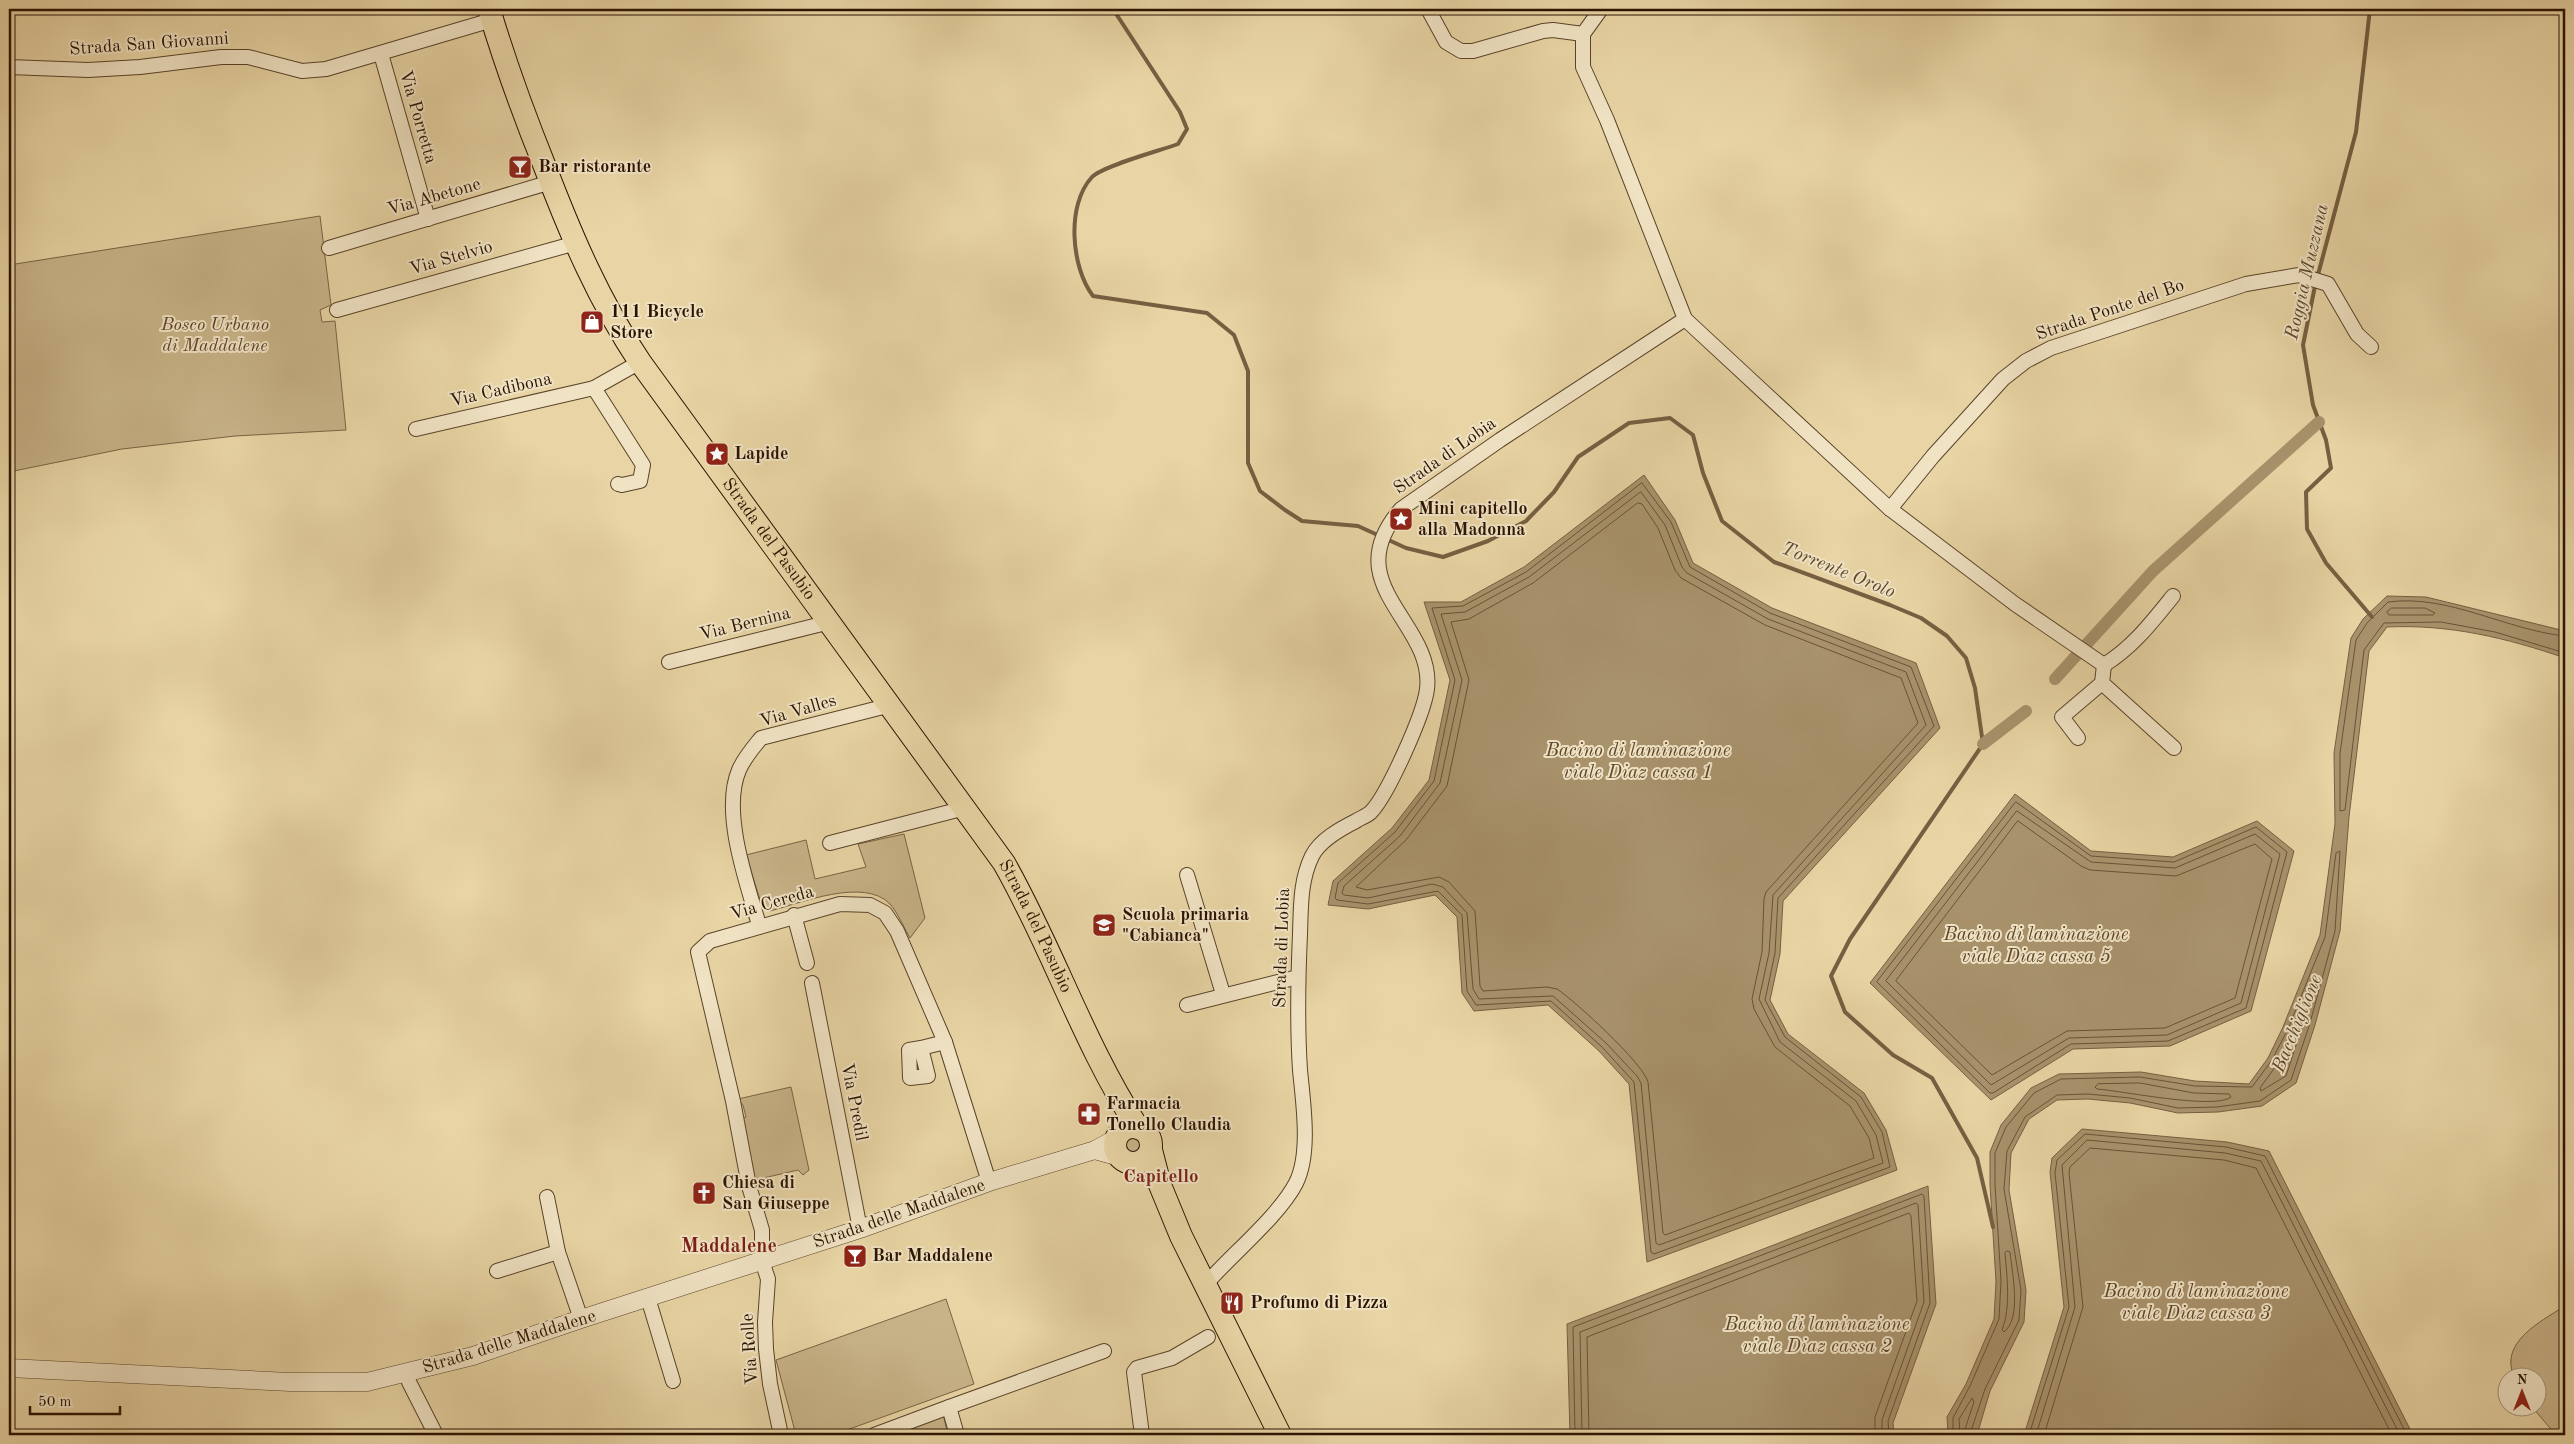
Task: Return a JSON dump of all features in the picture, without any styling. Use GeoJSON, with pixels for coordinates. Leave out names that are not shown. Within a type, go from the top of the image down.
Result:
{"type":"FeatureCollection","features":[{"type":"Feature","properties":{"kind":"main road","name":"Strada del Pasubio"},"geometry":{"type":"LineString","coordinates":[[490,14],[510,79],[551,182],[576,243],[613,322],[640,362],[1004,863],[1029,908],[1095,1050],[1115,1106],[1125,1143]]}},
{"type":"Feature","properties":{"kind":"main road"},"geometry":{"type":"LineString","coordinates":[[1125,1143],[1181,1236]]}},
{"type":"Feature","properties":{"kind":"main road"},"geometry":{"type":"LineString","coordinates":[[1125,1143],[1142,1160],[1151,1150],[1160,1185],[1181,1236],[1205,1284],[1218,1333],[1280,1435]]}},
{"type":"Feature","properties":{"kind":"street"},"geometry":{"type":"LineString","coordinates":[[1428,9],[1446,42],[1461,51],[1473,50],[1543,31],[1553,30],[1583,34]]}},
{"type":"Feature","properties":{"kind":"street"},"geometry":{"type":"LineString","coordinates":[[1600,9],[1583,34],[1583,67],[1607,120],[1685,320],[1890,509],[2015,604],[2104,665]]}},
{"type":"Feature","properties":{"kind":"street","name":"Strada San Giovanni"},"geometry":{"type":"LineString","coordinates":[[9,67],[88,70],[140,67],[221,56],[248,57],[302,71],[326,69],[381,54],[490,14]]}},
{"type":"Feature","properties":{"kind":"street","name":"Via Porretta"},"geometry":{"type":"LineString","coordinates":[[381,54],[428,219]]}},
{"type":"Feature","properties":{"kind":"street","name":"Via Abetone"},"geometry":{"type":"LineString","coordinates":[[329,248],[551,182]]}},
{"type":"Feature","properties":{"kind":"street","name":"Via Stelvio"},"geometry":{"type":"LineString","coordinates":[[336,310],[576,243]]}},
{"type":"Feature","properties":{"kind":"street","name":"Strada Ponte del Bo"},"geometry":{"type":"LineString","coordinates":[[1890,509],[1933,456],[2003,379],[2026,361],[2052,348],[2246,284],[2299,275],[2321,280],[2328,284],[2357,334],[2371,347]]}},
{"type":"Feature","properties":{"kind":"street","name":"Strada di Lobia"},"geometry":{"type":"LineString","coordinates":[[1205,1284],[1284,1202],[1297,1181],[1302,1157],[1304,1130],[1298,1035],[1298,977],[1303,882],[1312,854],[1328,837],[1370,813],[1388,784],[1422,712],[1427,687],[1424,663],[1410,633],[1389,600],[1377,548],[1383,535],[1400,509],[1500,440],[1685,320]]}},
{"type":"Feature","properties":{"kind":"street","name":"Via Cadibona"},"geometry":{"type":"LineString","coordinates":[[416,429],[594,388],[640,362]]}},
{"type":"Feature","properties":{"kind":"street"},"geometry":{"type":"LineString","coordinates":[[594,388],[643,465],[640,481],[622,485],[618,484]]}},
{"type":"Feature","properties":{"kind":"street"},"geometry":{"type":"LineString","coordinates":[[2104,665],[2118,657],[2141,636],[2173,596]]}},
{"type":"Feature","properties":{"kind":"street","name":"Via Bernina"},"geometry":{"type":"LineString","coordinates":[[669,662],[830,622]]}},
{"type":"Feature","properties":{"kind":"street"},"geometry":{"type":"LineString","coordinates":[[2078,738],[2062,717],[2102,683],[2104,665]]}},
{"type":"Feature","properties":{"kind":"street"},"geometry":{"type":"LineString","coordinates":[[2102,683],[2174,748]]}},
{"type":"Feature","properties":{"kind":"street","name":"Via Valles"},"geometry":{"type":"LineString","coordinates":[[758,925],[735,839],[734,800],[738,771],[761,738],[891,705]]}},
{"type":"Feature","properties":{"kind":"street"},"geometry":{"type":"LineString","coordinates":[[830,843],[965,808]]}},
{"type":"Feature","properties":{"kind":"street"},"geometry":{"type":"LineString","coordinates":[[1187,875],[1224,994]]}},
{"type":"Feature","properties":{"kind":"street","name":"Via Cereda"},"geometry":{"type":"LineString","coordinates":[[762,1261],[762,1230],[749,1186],[733,1101],[698,952],[710,940],[794,915],[840,904],[870,904],[885,913],[897,931],[945,1042],[989,1182]]}},
{"type":"Feature","properties":{"kind":"street"},"geometry":{"type":"LineString","coordinates":[[794,915],[807,963]]}},
{"type":"Feature","properties":{"kind":"street"},"geometry":{"type":"LineString","coordinates":[[1187,1005],[1224,994],[1298,977]]}},
{"type":"Feature","properties":{"kind":"street","name":"Via Predil"},"geometry":{"type":"LineString","coordinates":[[812,983],[860,1229]]}},
{"type":"Feature","properties":{"kind":"street"},"geometry":{"type":"LineString","coordinates":[[921,1048],[945,1042]]}},
{"type":"Feature","properties":{"kind":"street","name":"Strada delle Maddalene"},"geometry":{"type":"LineString","coordinates":[[9,1368],[290,1382],[367,1382],[473,1356],[860,1229],[989,1182],[1095,1150],[1125,1143]]}},
{"type":"Feature","properties":{"kind":"street"},"geometry":{"type":"LineString","coordinates":[[548,1198],[558,1252],[581,1319]]}},
{"type":"Feature","properties":{"kind":"street"},"geometry":{"type":"LineString","coordinates":[[497,1271],[558,1252]]}},
{"type":"Feature","properties":{"kind":"street","name":"Via Rolle"},"geometry":{"type":"LineString","coordinates":[[762,1261],[768,1279],[765,1322],[766,1348],[770,1384],[781,1435]]}},
{"type":"Feature","properties":{"kind":"street"},"geometry":{"type":"LineString","coordinates":[[648,1298],[673,1381]]}},
{"type":"Feature","properties":{"kind":"street"},"geometry":{"type":"LineString","coordinates":[[1142,1435],[1134,1372],[1137,1368],[1172,1358],[1218,1333]]}},
{"type":"Feature","properties":{"kind":"street"},"geometry":{"type":"LineString","coordinates":[[874,1435],[1104,1351]]}},
{"type":"Feature","properties":{"kind":"street"},"geometry":{"type":"LineString","coordinates":[[407,1373],[409,1382],[436,1435]]}},
{"type":"Feature","properties":{"kind":"street"},"geometry":{"type":"LineString","coordinates":[[949,1407],[957,1435]]}},
{"type":"Feature","properties":{"kind":"green space","name":"Bosco Urbano di Maddalene"},"geometry":{"type":"Polygon","coordinates":[[[320,216],[331,305],[320,310],[322,322],[335,321],[346,430],[235,436],[122,449],[9,472],[9,265],[320,216]]]}},
{"type":"Feature","properties":{"kind":"green space"},"geometry":{"type":"Polygon","coordinates":[[[904,834],[925,918],[910,938],[890,904],[879,896],[865,893],[832,894],[770,911],[762,906],[746,855],[806,840],[815,879],[866,867],[858,844],[904,834]]]}},
{"type":"Feature","properties":{"kind":"green space"},"geometry":{"type":"Polygon","coordinates":[[[791,1087],[809,1170],[803,1175],[798,1170],[755,1180],[742,1118],[746,1117],[743,1105],[738,1099],[791,1087]]]}},
{"type":"Feature","properties":{"kind":"green space"},"geometry":{"type":"Polygon","coordinates":[[[1133,1135],[1140,1138],[1143,1145],[1140,1152],[1133,1155],[1126,1152],[1123,1145],[1126,1138],[1133,1135]]]}},
{"type":"Feature","properties":{"kind":"green space"},"geometry":{"type":"Polygon","coordinates":[[[946,1299],[974,1384],[833,1435],[796,1435],[776,1360],[946,1299]]]}},
{"type":"Feature","properties":{"kind":"green space"},"geometry":{"type":"Polygon","coordinates":[[[2563,1307],[2565,1313],[2560,1316],[2565,1325],[2565,1435],[2556,1435],[2540,1416],[2546,1416],[2546,1366],[2512,1366],[2511,1364],[2512,1353],[2517,1344],[2524,1335],[2563,1307]]]}},
{"type":"Feature","properties":{"kind":"green space"},"geometry":{"type":"Polygon","coordinates":[[[943,1414],[948,1435],[880,1435],[943,1414]]]}},
{"type":"Feature","properties":{"kind":"water","name":"Bacino di laminazione viale Diaz cassa 1"},"geometry":{"type":"Polygon","coordinates":[[[1644,475],[1675,520],[1693,563],[1772,608],[1916,663],[1940,728],[1783,901],[1780,954],[1770,1000],[1788,1034],[1864,1093],[1886,1130],[1897,1170],[1647,1262],[1629,1084],[1599,1051],[1548,1005],[1474,1011],[1462,993],[1457,917],[1435,895],[1368,909],[1328,905],[1333,881],[1392,828],[1429,780],[1450,680],[1424,602],[1461,602],[1524,567],[1644,475]]]}},
{"type":"Feature","properties":{"kind":"water","name":"Bacchiglione"},"geometry":{"type":"Polygon","coordinates":[[[2387,596],[2426,597],[2561,630],[2565,632],[2565,658],[2521,644],[2478,634],[2433,628],[2387,627],[2369,651],[2349,817],[2340,931],[2315,1025],[2296,1083],[2262,1106],[2218,1112],[2178,1113],[2130,1103],[2088,1099],[2057,1100],[2029,1119],[2011,1153],[2009,1190],[2026,1290],[2024,1322],[1990,1391],[1977,1435],[1948,1435],[1947,1417],[1966,1384],[1994,1319],[1996,1282],[1990,1185],[1990,1152],[2001,1125],[2031,1088],[2059,1074],[2141,1072],[2195,1081],[2249,1084],[2268,1058],[2283,1027],[2320,935],[2335,824],[2334,753],[2351,638],[2363,619],[2387,596]]]}},
{"type":"Feature","properties":{"kind":"water","name":"Bacino di laminazione viale Diaz cassa 5"},"geometry":{"type":"Polygon","coordinates":[[[2015,794],[2091,851],[2173,857],[2257,821],[2294,851],[2251,1011],[2170,1046],[2073,1049],[1991,1100],[1870,983],[2015,794]]]}},
{"type":"Feature","properties":{"kind":"water","name":"Bacino di laminazione viale Diaz cassa 3"},"geometry":{"type":"Polygon","coordinates":[[[2082,1129],[2227,1142],[2269,1151],[2413,1435],[2024,1435],[2064,1307],[2050,1172],[2052,1158],[2082,1129]]]}},
{"type":"Feature","properties":{"kind":"water","name":"Bacino di laminazione viale Diaz cassa 2"},"geometry":{"type":"Polygon","coordinates":[[[1928,1186],[1936,1304],[1893,1423],[1894,1435],[1570,1435],[1567,1324],[1928,1186]]]}},
{"type":"Feature","properties":{"kind":"waterway","name":"Torrente Orolo"},"geometry":{"type":"LineString","coordinates":[[1113,9],[1180,112],[1187,129],[1178,144],[1119,163],[1092,177],[1078,203],[1075,219],[1074,236],[1080,269],[1093,296],[1207,313],[1234,335],[1248,371],[1248,463],[1260,491],[1302,521],[1358,526],[1406,548],[1443,557],[1488,541],[1526,521],[1554,492],[1578,457],[1629,423],[1670,418],[1693,435],[1703,473],[1722,521],[1774,562],[1921,618],[1947,636],[1966,658],[1975,688],[1983,744],[1850,939],[1831,976],[1845,1012],[1893,1055],[1932,1078],[1977,1158],[1993,1227]]}},
{"type":"Feature","properties":{"kind":"waterway","name":"Roggia Muzzana"},"geometry":{"type":"LineString","coordinates":[[2370,9],[2356,132],[2315,286],[2303,345],[2313,405],[2326,440],[2331,468],[2306,492],[2307,529],[2326,563],[2372,617]]}},
{"type":"Feature","properties":{"kind":"waterway"},"geometry":{"type":"LineString","coordinates":[[2055,679],[2153,571],[2319,422]]}},
{"type":"Feature","properties":{"kind":"waterway"},"geometry":{"type":"LineString","coordinates":[[1983,744],[2026,711]]}},
{"type":"Feature","properties":{"kind":"place","name":"Bar ristorante"},"geometry":{"type":"Point","coordinates":[520,167]}},
{"type":"Feature","properties":{"kind":"place","name":"111 Bicycle Store"},"geometry":{"type":"Point","coordinates":[592,322]}},
{"type":"Feature","properties":{"kind":"place","name":"Lapide"},"geometry":{"type":"Point","coordinates":[717,454]}},
{"type":"Feature","properties":{"kind":"place","name":"Mini capitello alla Madonna"},"geometry":{"type":"Point","coordinates":[1401,519]}},
{"type":"Feature","properties":{"kind":"place","name":"Scuola primaria \"Cabianca\""},"geometry":{"type":"Point","coordinates":[1104,925]}},
{"type":"Feature","properties":{"kind":"place","name":"Farmacia Tonello Claudia"},"geometry":{"type":"Point","coordinates":[1089,1114]}},
{"type":"Feature","properties":{"kind":"place","name":"Chiesa di San Giuseppe"},"geometry":{"type":"Point","coordinates":[704,1193]}},
{"type":"Feature","properties":{"kind":"place","name":"Bar Maddalene"},"geometry":{"type":"Point","coordinates":[855,1256]}},
{"type":"Feature","properties":{"kind":"place","name":"Profumo di Pizza"},"geometry":{"type":"Point","coordinates":[1232,1303]}},
{"type":"Feature","properties":{"kind":"district","name":"Capitello"},"geometry":{"type":"Point","coordinates":[1161,1177]}},
{"type":"Feature","properties":{"kind":"district","name":"Maddalene"},"geometry":{"type":"Point","coordinates":[729,1247]}}]}
